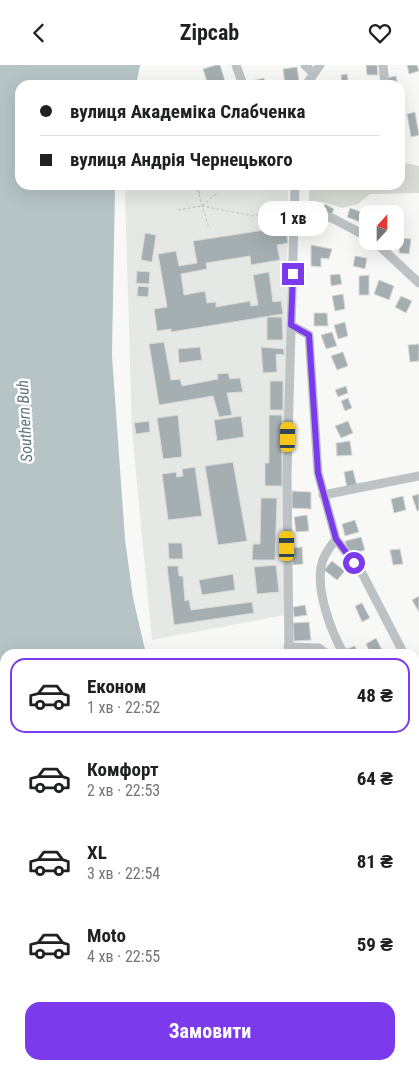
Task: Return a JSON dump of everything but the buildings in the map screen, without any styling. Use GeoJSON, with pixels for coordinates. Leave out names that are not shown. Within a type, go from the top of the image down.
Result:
{"type":"FeatureCollection","features":[{"type":"Feature","properties":{"kind":"street"},"geometry":{"type":"LineString","coordinates":[[236,65],[241,80]]}},
{"type":"Feature","properties":{"kind":"street"},"geometry":{"type":"LineString","coordinates":[[305,65],[313,73]]}},
{"type":"Feature","properties":{"kind":"street"},"geometry":{"type":"LineString","coordinates":[[309,80],[320,65]]}},
{"type":"Feature","properties":{"kind":"street"},"geometry":{"type":"LineString","coordinates":[[383,65],[384,80]]}},
{"type":"Feature","properties":{"kind":"street"},"geometry":{"type":"LineString","coordinates":[[289,649],[287,475],[295,190]]}},
{"type":"Feature","properties":{"kind":"street"},"geometry":{"type":"LineString","coordinates":[[295,205],[334,219],[359,232]]}},
{"type":"Feature","properties":{"kind":"street"},"geometry":{"type":"LineString","coordinates":[[384,250],[419,283]]}},
{"type":"Feature","properties":{"kind":"street"},"geometry":{"type":"LineString","coordinates":[[291,325],[309,335],[318,473],[336,539],[363,575],[401,649]]}},
{"type":"Feature","properties":{"kind":"street"},"geometry":{"type":"LineString","coordinates":[[323,495],[419,476]]}},
{"type":"Feature","properties":{"kind":"street"},"geometry":{"type":"LineString","coordinates":[[336,539],[322,563],[320,584],[328,618],[342,649]]}},
{"type":"Feature","properties":{"kind":"street"},"geometry":{"type":"LineString","coordinates":[[304,649],[320,649]]}},
{"type":"Feature","properties":{"kind":"path"},"geometry":{"type":"LineString","coordinates":[[198,190],[209,227]]}},
{"type":"Feature","properties":{"kind":"path"},"geometry":{"type":"LineString","coordinates":[[199,194],[200,190]]}},
{"type":"Feature","properties":{"kind":"path"},"geometry":{"type":"LineString","coordinates":[[202,206],[218,192]]}},
{"type":"Feature","properties":{"kind":"path"},"geometry":{"type":"LineString","coordinates":[[178,210],[202,206],[253,216],[295,205]]}},
{"type":"Feature","properties":{"kind":"shaded area"},"geometry":{"type":"Polygon","coordinates":[[[405,163],[419,166],[419,193],[370,194],[358,204],[342,208],[323,202],[309,201],[309,190],[405,190],[405,163]]]}},
{"type":"Feature","properties":{"kind":"shaded area"},"geometry":{"type":"Polygon","coordinates":[[[128,190],[288,190],[286,391],[283,447],[285,615],[152,640],[132,432],[125,193],[128,190]]]}},
{"type":"Feature","properties":{"kind":"water","name":"Southern Buh"},"geometry":{"type":"Polygon","coordinates":[[[0,65],[140,65],[137,80],[15,80],[15,190],[115,190],[112,356],[125,539],[133,598],[145,649],[0,649],[0,65]]]}},
{"type":"Feature","properties":{"kind":"route"},"geometry":{"type":"LineString","coordinates":[[293,274],[291,325],[309,335],[318,473],[336,539],[354,563]]}}]}
